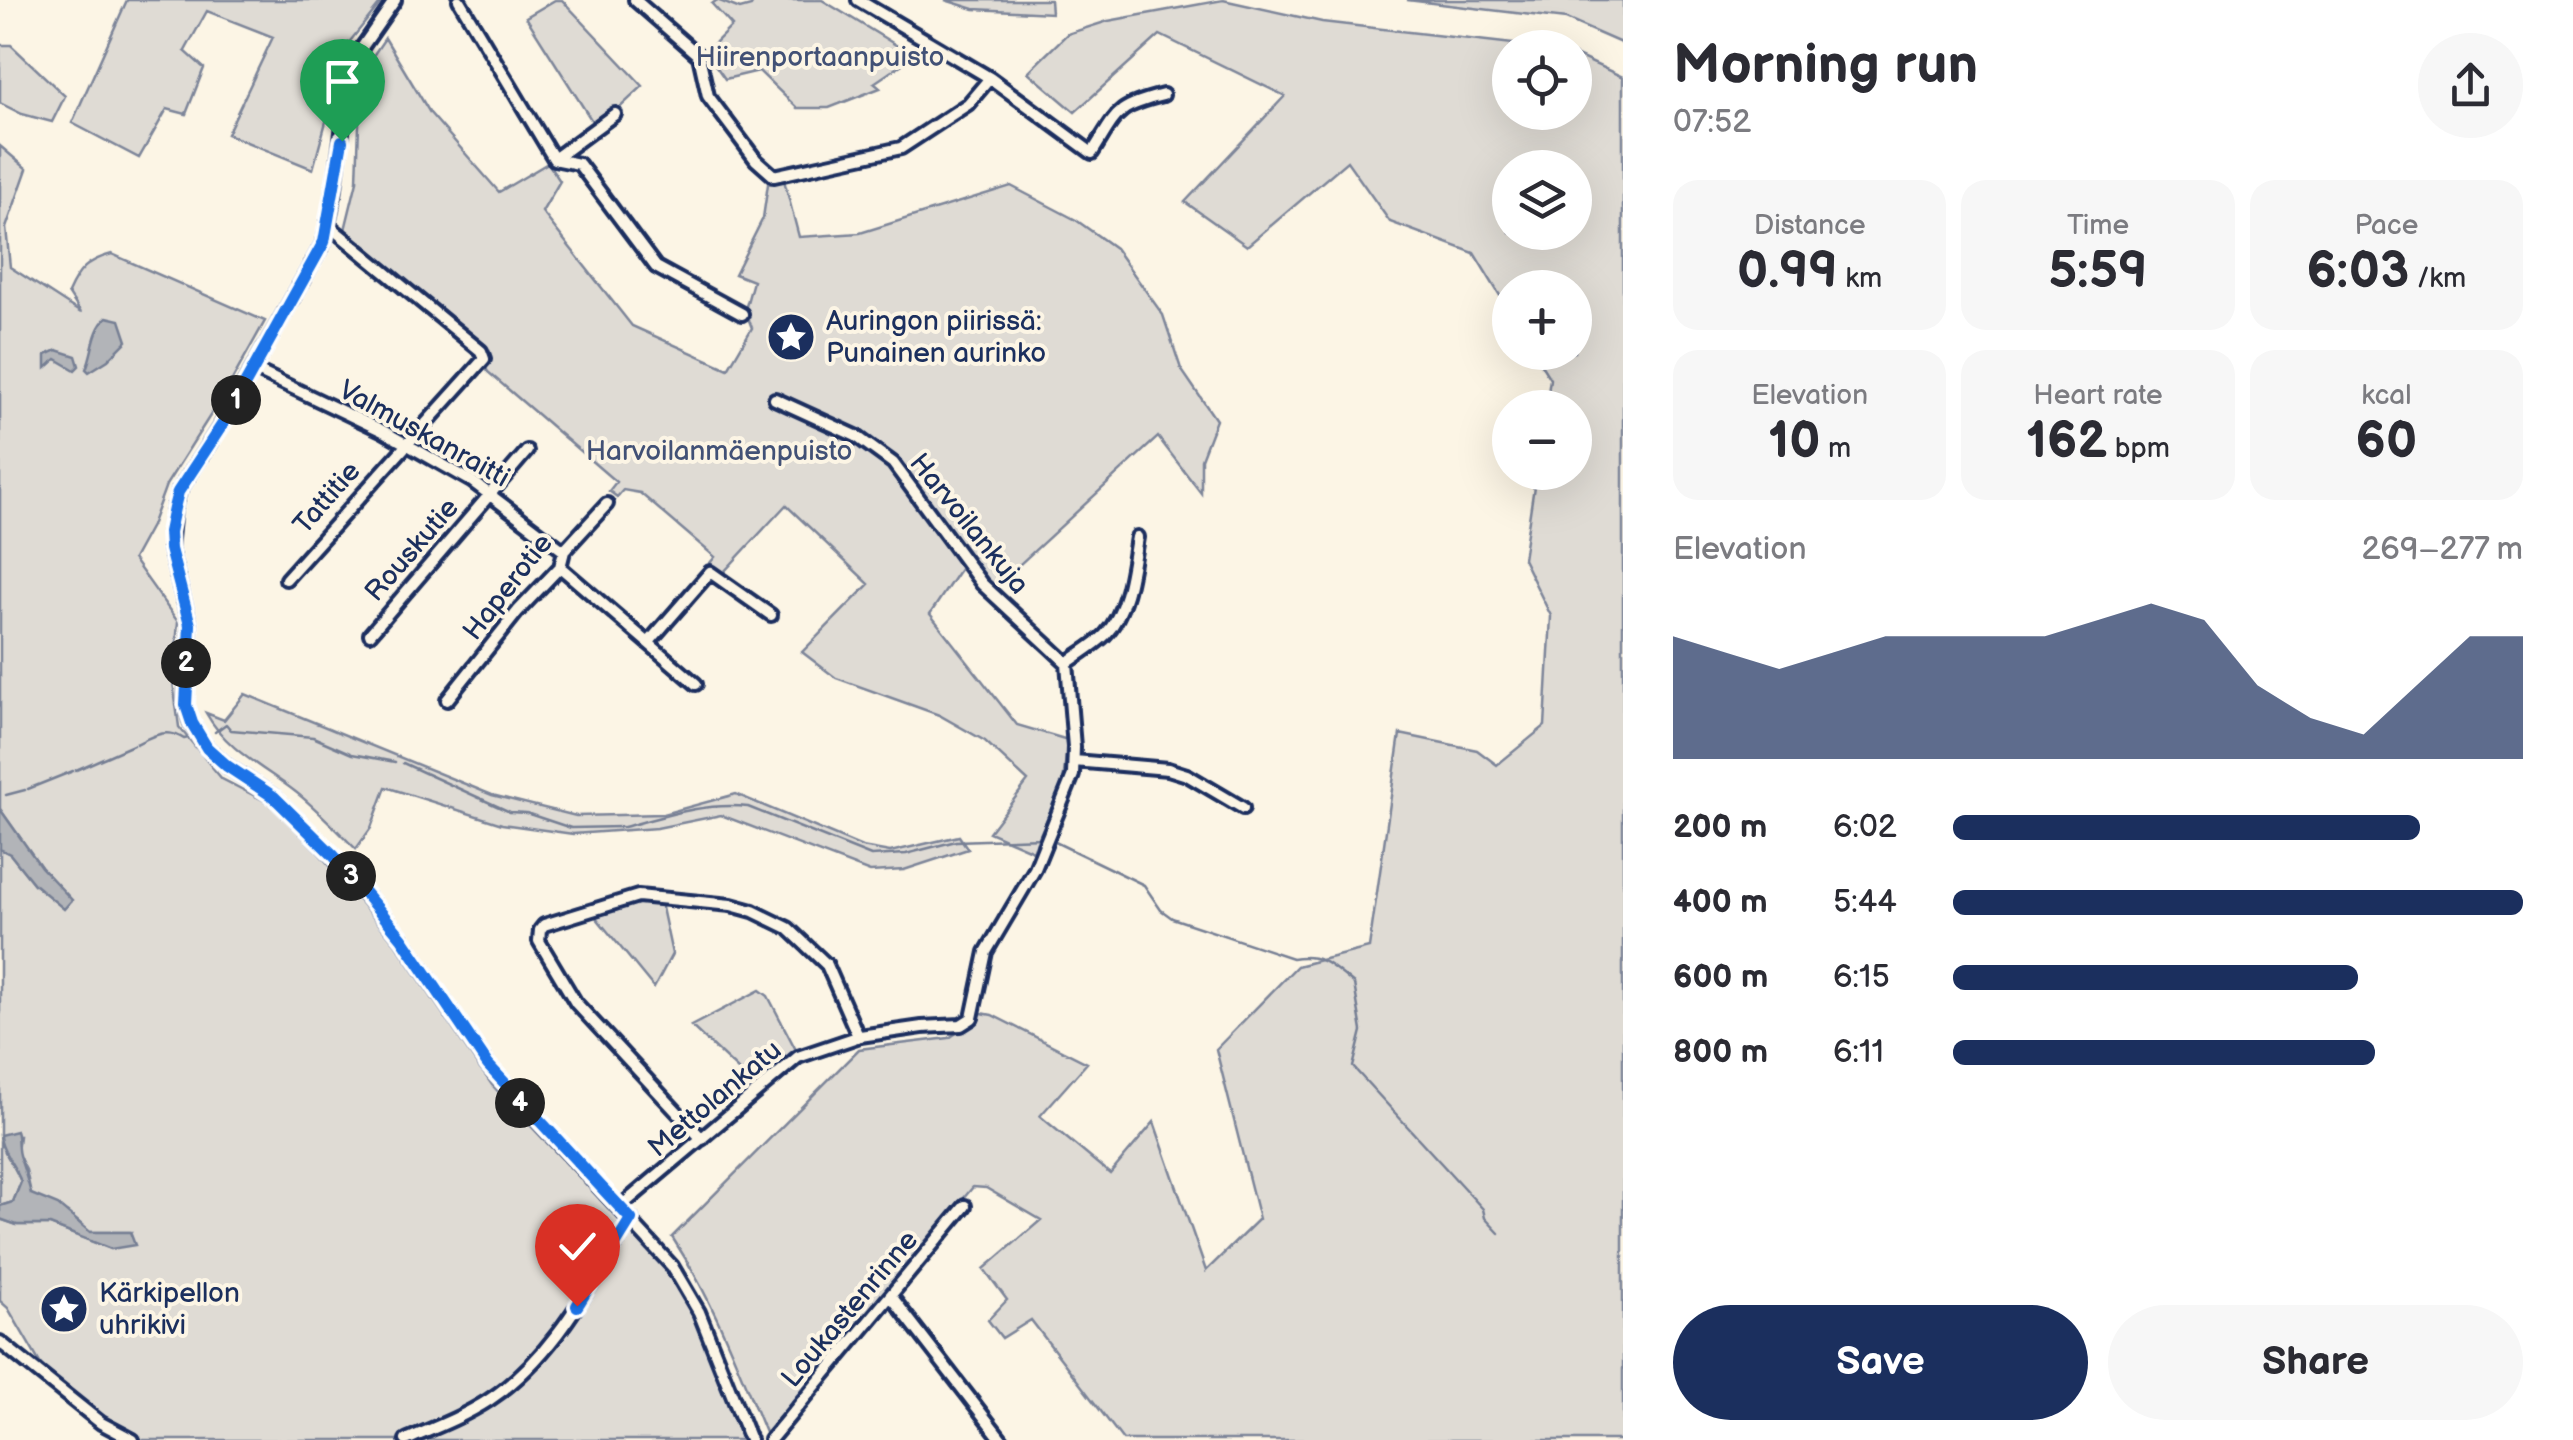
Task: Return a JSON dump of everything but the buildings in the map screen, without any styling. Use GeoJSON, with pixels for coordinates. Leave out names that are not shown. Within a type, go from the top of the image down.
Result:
{"type":"FeatureCollection","features":[{"type":"Feature","properties":{"kind":"street"},"geometry":{"type":"LineString","coordinates":[[395,0],[354,66],[328,226],[315,259],[178,492],[170,520],[170,549],[190,625],[184,688],[192,723],[207,748],[274,797],[334,856],[402,938],[488,1065],[672,1266],[692,1298],[750,1440]]}},
{"type":"Feature","properties":{"kind":"street"},"geometry":{"type":"LineString","coordinates":[[459,0],[486,39],[554,159],[579,164],[656,267],[742,314]]}},
{"type":"Feature","properties":{"kind":"street"},"geometry":{"type":"LineString","coordinates":[[635,0],[699,56],[708,96],[756,160],[774,176],[900,148],[968,104],[990,78]]}},
{"type":"Feature","properties":{"kind":"street"},"geometry":{"type":"LineString","coordinates":[[858,0],[990,78],[1092,153],[1116,115],[1130,104],[1164,95]]}},
{"type":"Feature","properties":{"kind":"street"},"geometry":{"type":"LineString","coordinates":[[554,159],[615,114]]}},
{"type":"Feature","properties":{"kind":"street","name":"Tattitie"},"geometry":{"type":"LineString","coordinates":[[286,579],[484,359],[480,351],[328,226]]}},
{"type":"Feature","properties":{"kind":"street","name":"Valmuskanraitti"},"geometry":{"type":"LineString","coordinates":[[253,369],[405,443],[490,494],[564,550]]}},
{"type":"Feature","properties":{"kind":"street","name":"Harvoilankuja"},"geometry":{"type":"LineString","coordinates":[[774,399],[856,436],[893,463],[982,584],[1067,663]]}},
{"type":"Feature","properties":{"kind":"street","name":"Rouskutie"},"geometry":{"type":"LineString","coordinates":[[370,634],[527,451]]}},
{"type":"Feature","properties":{"kind":"street","name":"Haperotie"},"geometry":{"type":"LineString","coordinates":[[448,700],[518,611],[560,567],[564,550],[607,504]]}},
{"type":"Feature","properties":{"kind":"street"},"geometry":{"type":"LineString","coordinates":[[1138,538],[1129,582],[1114,622],[1106,634],[1067,663],[1074,761],[1168,769],[1187,775],[1243,808]]}},
{"type":"Feature","properties":{"kind":"street"},"geometry":{"type":"LineString","coordinates":[[560,567],[696,684]]}},
{"type":"Feature","properties":{"kind":"street"},"geometry":{"type":"LineString","coordinates":[[650,642],[710,572],[770,615]]}},
{"type":"Feature","properties":{"kind":"street","name":"Mettolankatu"},"geometry":{"type":"LineString","coordinates":[[620,1208],[798,1057],[858,1036],[966,1024],[974,1013],[986,952],[1042,853],[1073,775],[1074,761]]}},
{"type":"Feature","properties":{"kind":"street"},"geometry":{"type":"LineString","coordinates":[[702,1139],[576,1003],[539,941],[544,925],[638,896],[731,904],[753,911],[788,928],[827,965],[858,1036]]}},
{"type":"Feature","properties":{"kind":"street","name":"Loukastenrinne"},"geometry":{"type":"LineString","coordinates":[[770,1440],[965,1206]]}},
{"type":"Feature","properties":{"kind":"street"},"geometry":{"type":"LineString","coordinates":[[406,1440],[490,1400],[538,1356],[577,1306],[631,1219]]}},
{"type":"Feature","properties":{"kind":"street"},"geometry":{"type":"LineString","coordinates":[[892,1296],[1002,1440]]}},
{"type":"Feature","properties":{"kind":"street"},"geometry":{"type":"LineString","coordinates":[[0,1342],[101,1423],[133,1440]]}},
{"type":"Feature","properties":{"kind":"green space"},"geometry":{"type":"Polygon","coordinates":[[[127,0],[383,0],[347,45],[313,169],[227,134],[273,37],[207,11],[185,51],[204,68],[186,114],[167,109],[139,158],[72,123],[127,0]]]}},
{"type":"Feature","properties":{"kind":"green space"},"geometry":{"type":"Polygon","coordinates":[[[562,0],[643,86],[597,129],[526,17],[562,0]]]}},
{"type":"Feature","properties":{"kind":"green space","name":"Hiirenportaanpuisto"},"geometry":{"type":"Polygon","coordinates":[[[717,0],[740,9],[751,6],[754,0],[822,0],[914,56],[874,83],[880,88],[829,108],[797,108],[759,71],[725,79],[706,52],[732,26],[712,4],[717,0]]]}},
{"type":"Feature","properties":{"kind":"green space"},"geometry":{"type":"Polygon","coordinates":[[[945,0],[1050,0],[1051,13],[974,9],[945,0]]]}},
{"type":"Feature","properties":{"kind":"green space"},"geometry":{"type":"Polygon","coordinates":[[[1223,0],[1322,22],[1492,42],[1492,130],[1592,130],[1592,63],[1623,77],[1623,1440],[1123,1440],[1031,1320],[1002,1338],[988,1320],[1007,1300],[984,1269],[1041,1220],[986,1188],[973,1187],[766,1435],[713,1309],[672,1237],[859,1049],[949,1038],[970,1024],[976,1012],[992,1015],[1087,1063],[1040,1116],[1110,1174],[1154,1122],[1206,1271],[1259,1219],[1216,1049],[1297,966],[1369,948],[1400,734],[1477,750],[1497,765],[1545,726],[1551,616],[1523,559],[1533,490],[1592,490],[1592,390],[1548,390],[1550,379],[1544,370],[1592,370],[1592,270],[1492,270],[1492,282],[1474,253],[1390,222],[1347,161],[1247,246],[1185,202],[1285,96],[1160,35],[1075,112],[1028,72],[1067,34],[1108,21],[1223,0]]]}},
{"type":"Feature","properties":{"kind":"green space"},"geometry":{"type":"Polygon","coordinates":[[[1407,0],[1623,0],[1623,44],[1566,19],[1407,0]]]}},
{"type":"Feature","properties":{"kind":"green space","name":"Harvoilanmäenpuisto"},"geometry":{"type":"Polygon","coordinates":[[[385,38],[430,113],[499,192],[548,163],[560,181],[542,212],[632,326],[728,369],[752,328],[745,310],[753,281],[735,274],[763,218],[768,184],[784,180],[799,237],[860,233],[1011,186],[1076,220],[1115,248],[1163,315],[1181,369],[1216,420],[1201,459],[1201,493],[1158,437],[994,588],[969,556],[930,614],[1017,725],[1068,740],[1063,782],[1033,851],[989,832],[1028,781],[985,741],[939,715],[836,678],[802,652],[869,584],[786,505],[722,574],[710,563],[715,557],[640,493],[623,490],[617,497],[609,491],[616,482],[488,372],[483,362],[488,360],[344,234],[357,181],[360,97],[368,63],[385,38]]]}},
{"type":"Feature","properties":{"kind":"green space"},"geometry":{"type":"Polygon","coordinates":[[[0,45],[11,45],[65,96],[52,122],[0,103],[0,45]]]}},
{"type":"Feature","properties":{"kind":"green space"},"geometry":{"type":"Polygon","coordinates":[[[0,146],[27,169],[6,228],[10,267],[81,313],[68,293],[72,285],[90,263],[112,254],[265,321],[166,485],[133,559],[178,622],[173,682],[179,727],[222,779],[269,803],[302,833],[396,944],[492,1085],[669,1272],[701,1331],[744,1440],[141,1440],[95,1415],[48,1377],[8,1308],[0,1301],[0,1219],[17,1225],[50,1225],[111,1249],[130,1232],[90,1232],[68,1213],[31,1194],[26,1170],[17,1153],[19,1136],[0,1135],[0,849],[10,854],[34,884],[64,908],[71,900],[41,867],[0,809],[0,146]]]}},
{"type":"Feature","properties":{"kind":"green space"},"geometry":{"type":"Polygon","coordinates":[[[245,694],[492,795],[576,816],[663,814],[736,794],[862,847],[890,852],[959,836],[968,849],[904,870],[870,872],[721,815],[657,828],[573,834],[502,824],[386,787],[371,828],[356,849],[310,804],[245,756],[214,726],[206,713],[224,720],[245,694]]]}},
{"type":"Feature","properties":{"kind":"green space"},"geometry":{"type":"Polygon","coordinates":[[[643,901],[661,903],[672,954],[654,988],[595,916],[643,901]]]}},
{"type":"Feature","properties":{"kind":"green space"},"geometry":{"type":"Polygon","coordinates":[[[760,990],[768,996],[796,1050],[755,1086],[691,1026],[760,990]]]}},
{"type":"Feature","properties":{"kind":"green space"},"geometry":{"type":"Polygon","coordinates":[[[0,1143],[21,1182],[13,1202],[0,1206],[0,1143]]]}},
{"type":"Feature","properties":{"kind":"shaded area"},"geometry":{"type":"Polygon","coordinates":[[[107,317],[120,320],[127,341],[89,372],[86,369],[96,335],[107,317]]]}},
{"type":"Feature","properties":{"kind":"shaded area"},"geometry":{"type":"Polygon","coordinates":[[[57,350],[76,356],[79,366],[75,370],[56,359],[46,368],[46,355],[57,350]]]}},
{"type":"Feature","properties":{"kind":"shaded area"},"geometry":{"type":"Polygon","coordinates":[[[0,809],[41,867],[72,900],[64,909],[34,884],[10,854],[0,849],[0,809]]]}},
{"type":"Feature","properties":{"kind":"shaded area"},"geometry":{"type":"Polygon","coordinates":[[[16,1131],[31,1194],[58,1205],[90,1232],[130,1232],[135,1245],[111,1249],[50,1225],[17,1225],[0,1219],[0,1206],[13,1202],[21,1182],[0,1135],[16,1131]]]}},
{"type":"Feature","properties":{"kind":"waterway"},"geometry":{"type":"LineString","coordinates":[[215,732],[226,724],[231,730],[313,737],[352,754],[395,762]]}},
{"type":"Feature","properties":{"kind":"waterway"},"geometry":{"type":"LineString","coordinates":[[136,744],[166,733],[184,739],[193,737]]}},
{"type":"Feature","properties":{"kind":"waterway"},"geometry":{"type":"LineString","coordinates":[[76,770],[133,745]]}},
{"type":"Feature","properties":{"kind":"waterway"},"geometry":{"type":"LineString","coordinates":[[403,763],[510,812],[526,813],[571,828],[622,827]]}},
{"type":"Feature","properties":{"kind":"waterway"},"geometry":{"type":"LineString","coordinates":[[28,789],[73,771]]}},
{"type":"Feature","properties":{"kind":"waterway"},"geometry":{"type":"LineString","coordinates":[[6,795],[25,790]]}},
{"type":"Feature","properties":{"kind":"waterway"},"geometry":{"type":"LineString","coordinates":[[624,827],[685,811],[732,806],[748,807],[871,856],[906,854],[956,841],[1043,838]]}},
{"type":"Feature","properties":{"kind":"waterway"},"geometry":{"type":"LineString","coordinates":[[1051,840],[1144,885],[1161,910],[1172,918],[1292,958],[1319,959],[1354,984],[1362,1031],[1353,1067],[1483,1209],[1485,1218],[1499,1233]]}},
{"type":"Feature","properties":{"kind":"place","name":"Auringon piirissä: Punainen aurinko"},"geometry":{"type":"Point","coordinates":[791,337]}},
{"type":"Feature","properties":{"kind":"place","name":"Kärkipellon uhrikivi"},"geometry":{"type":"Point","coordinates":[64,1309]}},
{"type":"Feature","properties":{"kind":"route"},"geometry":{"type":"LineString","coordinates":[[342,141],[324,242],[224,422],[178,492],[170,520],[170,549],[190,625],[186,705],[207,748],[274,797],[334,856],[402,938],[488,1065],[631,1219],[577,1306]]}}]}
